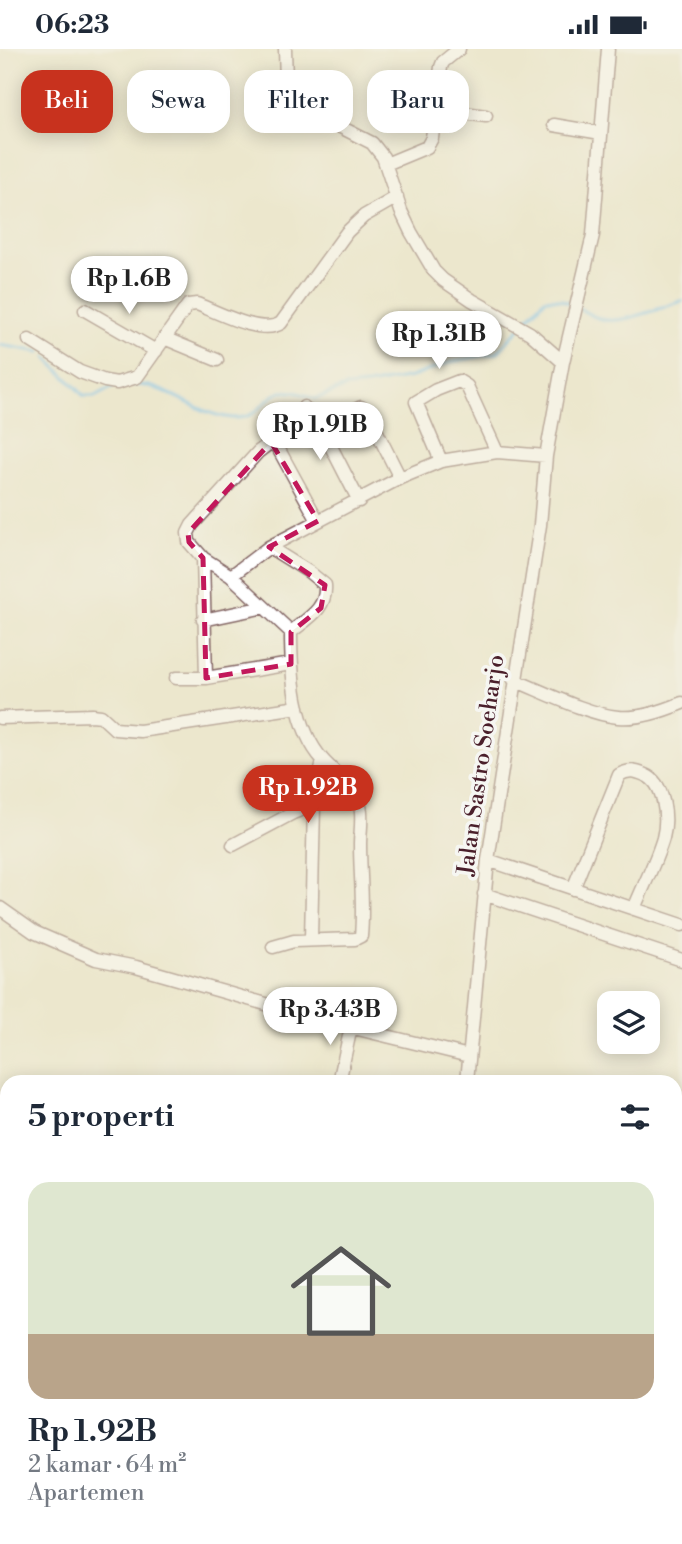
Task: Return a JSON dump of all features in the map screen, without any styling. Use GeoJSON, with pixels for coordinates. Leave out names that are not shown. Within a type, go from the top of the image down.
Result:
{"type":"FeatureCollection","features":[{"type":"Feature","properties":{"kind":"street"},"geometry":{"type":"LineString","coordinates":[[285,49],[286,81],[294,99],[311,112],[372,143],[386,164],[411,232],[434,271],[472,300],[516,324],[563,362]]}},
{"type":"Feature","properties":{"kind":"street"},"geometry":{"type":"LineString","coordinates":[[442,70],[443,62],[458,49]]}},
{"type":"Feature","properties":{"kind":"street","name":"Jalan Sastro Soeharjo"},"geometry":{"type":"LineString","coordinates":[[467,1075],[488,860],[540,525],[546,456],[563,362],[593,235],[607,49]]}},
{"type":"Feature","properties":{"kind":"street"},"geometry":{"type":"LineString","coordinates":[[469,114],[486,116]]}},
{"type":"Feature","properties":{"kind":"street"},"geometry":{"type":"LineString","coordinates":[[554,125],[601,132]]}},
{"type":"Feature","properties":{"kind":"street"},"geometry":{"type":"LineString","coordinates":[[386,164],[427,147],[433,133]]}},
{"type":"Feature","properties":{"kind":"street"},"geometry":{"type":"LineString","coordinates":[[29,340],[80,372],[117,383],[138,377],[188,305],[197,304],[249,324],[275,327],[281,323],[347,232],[364,216],[397,197]]}},
{"type":"Feature","properties":{"kind":"street"},"geometry":{"type":"LineString","coordinates":[[85,310],[156,351]]}},
{"type":"Feature","properties":{"kind":"street"},"geometry":{"type":"LineString","coordinates":[[164,338],[217,360]]}},
{"type":"Feature","properties":{"kind":"street"},"geometry":{"type":"LineString","coordinates":[[441,461],[416,402],[459,381],[467,386],[497,452]]}},
{"type":"Feature","properties":{"kind":"street"},"geometry":{"type":"LineString","coordinates":[[304,407],[321,427],[359,501]]}},
{"type":"Feature","properties":{"kind":"street"},"geometry":{"type":"LineString","coordinates":[[321,427],[361,407],[367,412],[400,478]]}},
{"type":"Feature","properties":{"kind":"street"},"geometry":{"type":"LineString","coordinates":[[273,947],[311,939],[355,939],[361,936],[363,912],[360,808],[345,781],[308,741],[290,664],[290,632],[231,576],[203,558],[189,543],[188,533],[192,525],[258,452],[271,442],[278,447],[318,521]]}},
{"type":"Feature","properties":{"kind":"street"},"geometry":{"type":"LineString","coordinates":[[231,576],[269,547],[400,478],[441,461],[497,452],[546,456]]}},
{"type":"Feature","properties":{"kind":"street"},"geometry":{"type":"LineString","coordinates":[[269,547],[325,585],[326,596],[321,608],[290,632]]}},
{"type":"Feature","properties":{"kind":"street"},"geometry":{"type":"LineString","coordinates":[[203,558],[206,678]]}},
{"type":"Feature","properties":{"kind":"street"},"geometry":{"type":"LineString","coordinates":[[203,620],[264,607]]}},
{"type":"Feature","properties":{"kind":"street"},"geometry":{"type":"LineString","coordinates":[[176,678],[206,678],[290,664]]}},
{"type":"Feature","properties":{"kind":"street"},"geometry":{"type":"LineString","coordinates":[[514,680],[602,715],[621,718],[662,711],[682,703]]}},
{"type":"Feature","properties":{"kind":"street"},"geometry":{"type":"LineString","coordinates":[[0,718],[92,715],[101,716],[115,729],[140,731],[298,707]]}},
{"type":"Feature","properties":{"kind":"street"},"geometry":{"type":"LineString","coordinates":[[311,939],[314,805],[323,760]]}},
{"type":"Feature","properties":{"kind":"street"},"geometry":{"type":"LineString","coordinates":[[573,889],[620,775],[625,771],[636,771],[652,778],[658,786],[662,795],[665,825],[663,838],[634,909]]}},
{"type":"Feature","properties":{"kind":"street"},"geometry":{"type":"LineString","coordinates":[[233,845],[293,813],[314,805]]}},
{"type":"Feature","properties":{"kind":"street"},"geometry":{"type":"LineString","coordinates":[[488,860],[682,925]]}},
{"type":"Feature","properties":{"kind":"street"},"geometry":{"type":"LineString","coordinates":[[484,894],[682,960]]}},
{"type":"Feature","properties":{"kind":"street"},"geometry":{"type":"LineString","coordinates":[[0,908],[34,932],[96,959],[136,967],[351,1027],[469,1056]]}},
{"type":"Feature","properties":{"kind":"street"},"geometry":{"type":"LineString","coordinates":[[341,1073],[351,1027]]}},
{"type":"Feature","properties":{"kind":"highlighted area"},"geometry":{"type":"Polygon","coordinates":[[[271,442],[318,521],[269,547],[325,585],[321,608],[291,632],[291,664],[206,678],[203,558],[189,542],[188,533],[271,442]]]}},
{"type":"Feature","properties":{"kind":"waterway"},"geometry":{"type":"LineString","coordinates":[[130,384],[152,387],[222,416],[245,417],[275,395],[284,392],[315,399],[346,387],[411,377],[451,362],[497,353],[545,299],[560,300],[609,320],[630,318],[682,301]]}},
{"type":"Feature","properties":{"kind":"waterway"},"geometry":{"type":"LineString","coordinates":[[0,345],[40,352]]}},
{"type":"Feature","properties":{"kind":"waterway"},"geometry":{"type":"LineString","coordinates":[[46,357],[84,396],[96,396],[113,387]]}}]}
